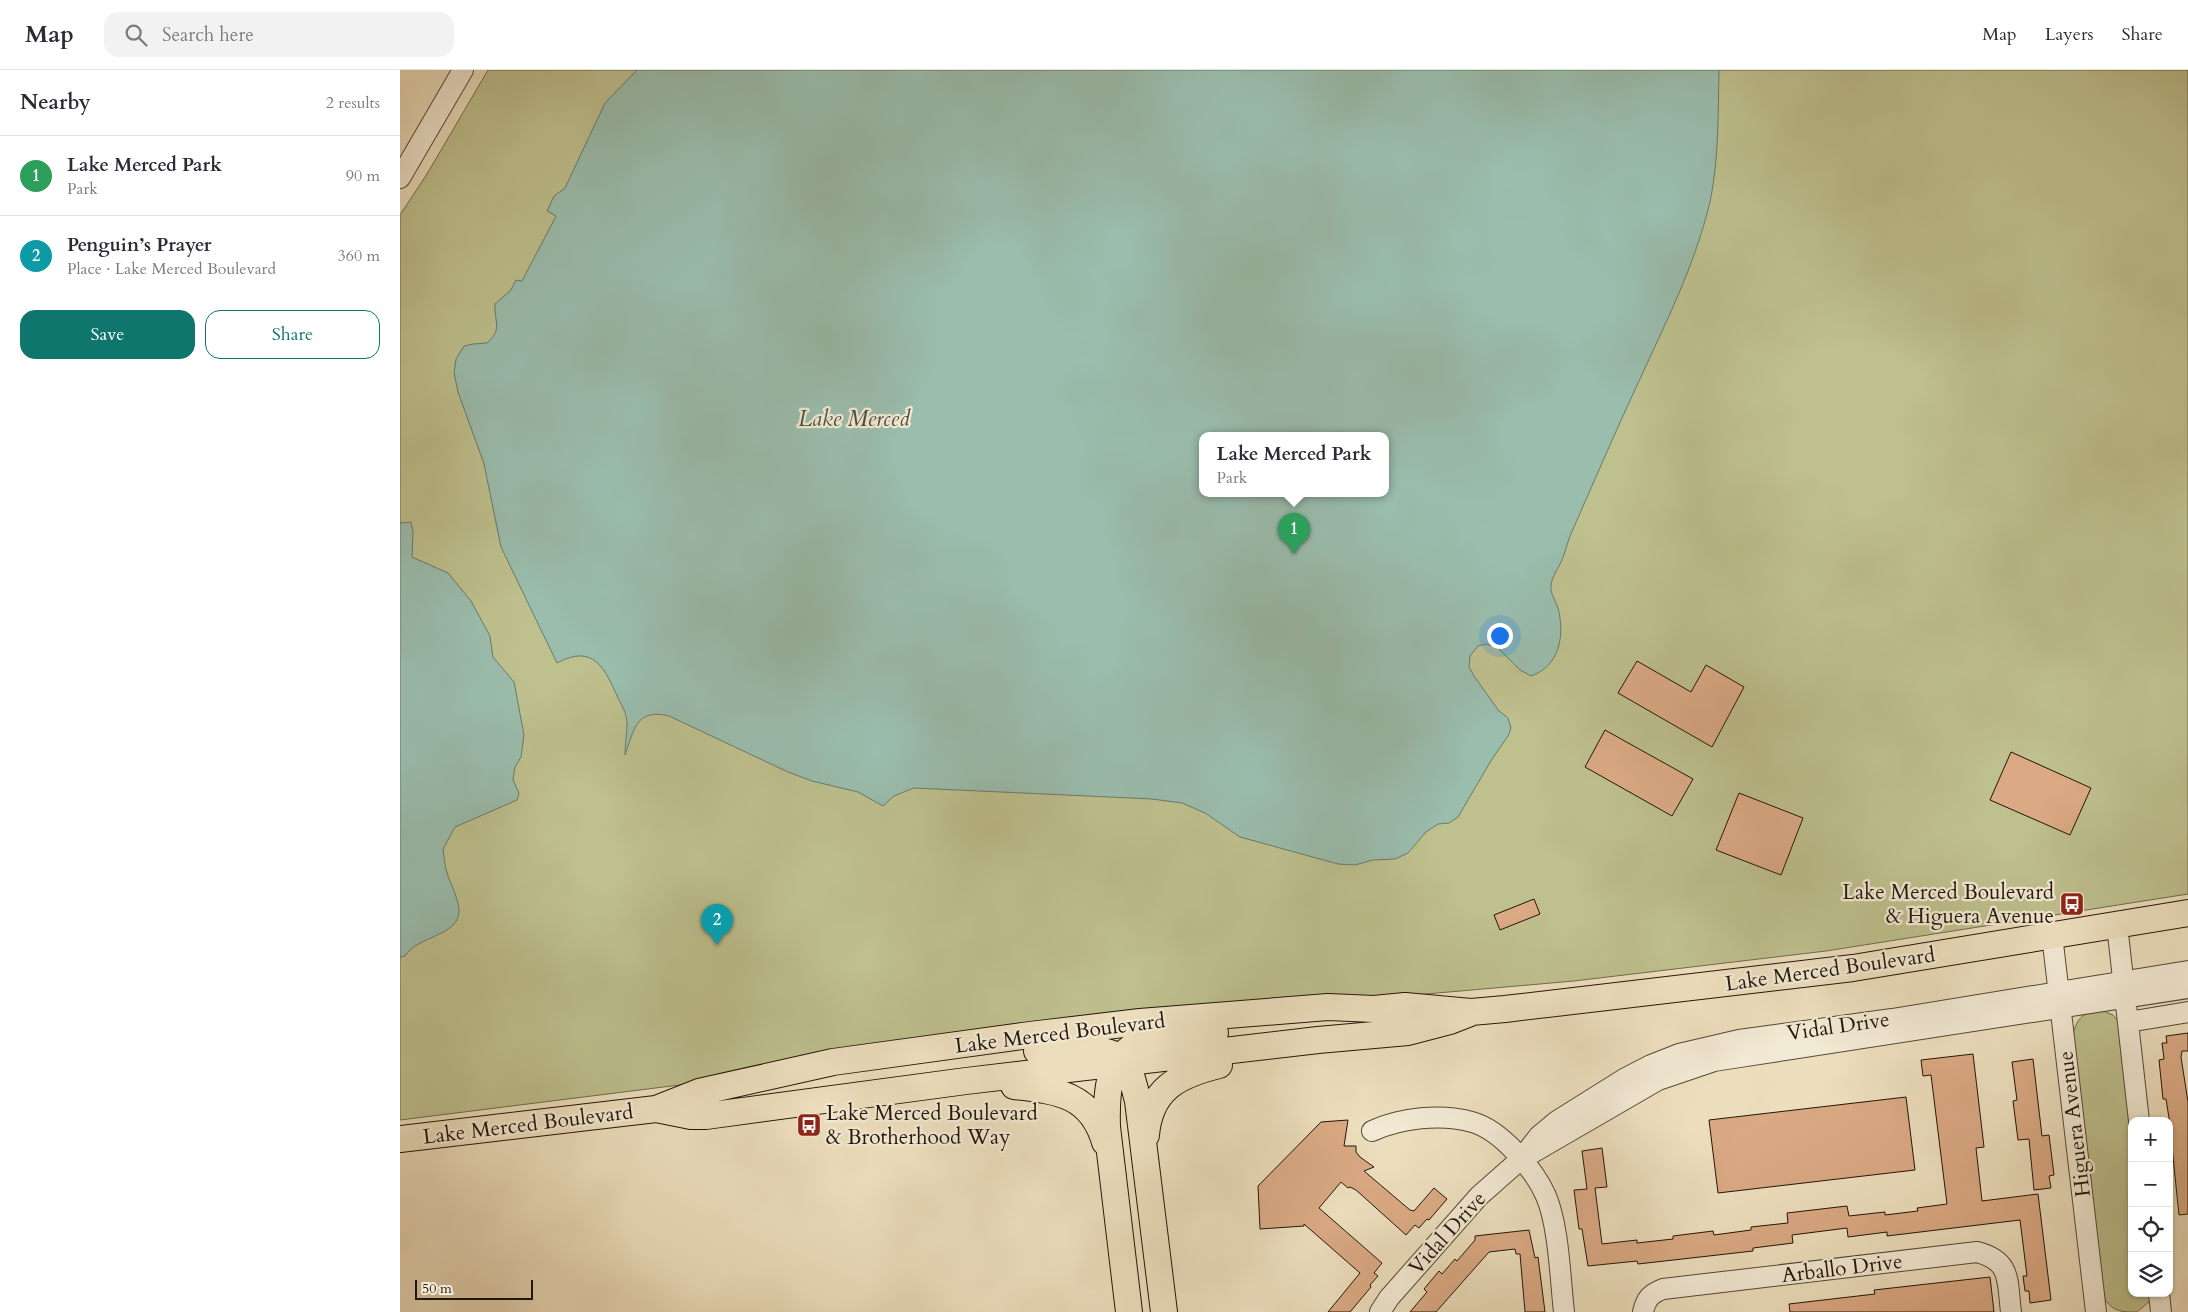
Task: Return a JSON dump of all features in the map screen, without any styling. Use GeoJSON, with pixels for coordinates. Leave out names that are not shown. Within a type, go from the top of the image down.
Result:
{"type":"FeatureCollection","features":[{"type":"Feature","properties":{"kind":"main road","name":"Lake Merced Boulevard"},"geometry":{"type":"LineString","coordinates":[[656,1110],[699,1092],[861,1058],[1030,1035],[1140,1022],[1328,1007],[1374,1009],[1405,1006],[1471,1012],[1836,970],[2188,913]]}},
{"type":"Feature","properties":{"kind":"main road"},"geometry":{"type":"LineString","coordinates":[[1129,1312],[1112,1173],[1107,1111],[1107,1096],[1126,1051],[1144,1042],[1336,1019],[1374,1009]]}},
{"type":"Feature","properties":{"kind":"main road","name":"Lake Merced Boulevard"},"geometry":{"type":"LineString","coordinates":[[400,1139],[656,1110],[691,1116],[706,1116],[1120,1062],[1408,1032],[1450,1021],[1471,1012]]}},
{"type":"Feature","properties":{"kind":"main road"},"geometry":{"type":"LineString","coordinates":[[1147,1168],[1147,1131],[1152,1109],[1163,1091],[1178,1078],[1194,1071],[1318,1040]]}},
{"type":"Feature","properties":{"kind":"main road"},"geometry":{"type":"LineString","coordinates":[[699,1092],[1050,1049],[1096,1050],[1120,1062],[1131,1076],[1138,1101],[1164,1312]]}},
{"type":"Feature","properties":{"kind":"main road"},"geometry":{"type":"LineString","coordinates":[[966,1082],[1055,1091],[1076,1100],[1085,1107],[1100,1126],[1112,1173]]}},
{"type":"Feature","properties":{"kind":"street"},"geometry":{"type":"LineString","coordinates":[[400,178],[463,70]]}},
{"type":"Feature","properties":{"kind":"street"},"geometry":{"type":"LineString","coordinates":[[2117,925],[2139,1117]]}},
{"type":"Feature","properties":{"kind":"street","name":"Higuera Avenue"},"geometry":{"type":"LineString","coordinates":[[2052,935],[2096,1312]]}},
{"type":"Feature","properties":{"kind":"street","name":"Vidal Drive"},"geometry":{"type":"LineString","coordinates":[[1380,1312],[1389,1298],[1479,1196],[1521,1159],[1565,1136],[1658,1080],[1714,1061],[2124,990],[2188,971]]}},
{"type":"Feature","properties":{"kind":"street","name":"Vidal Drive"},"geometry":{"type":"LineString","coordinates":[[2124,990],[2188,988]]}},
{"type":"Feature","properties":{"kind":"street"},"geometry":{"type":"LineString","coordinates":[[2128,1022],[2188,1012]]}},
{"type":"Feature","properties":{"kind":"street"},"geometry":{"type":"LineString","coordinates":[[1372,1131],[1386,1124],[1448,1118],[1474,1122],[1498,1136],[1535,1176],[1546,1196],[1553,1219],[1564,1312]]}},
{"type":"Feature","properties":{"kind":"street","name":"Arballo Drive"},"geometry":{"type":"LineString","coordinates":[[1643,1312],[1645,1302],[1652,1293],[1663,1289],[1977,1252],[1989,1255],[1999,1262],[2006,1273],[2011,1312]]}},
{"type":"Feature","properties":{"kind":"street"},"geometry":{"type":"LineString","coordinates":[[2159,1297],[2161,1312]]}},
{"type":"Feature","properties":{"kind":"green space"},"geometry":{"type":"Polygon","coordinates":[[[488,70],[2188,70],[2188,894],[1826,951],[1574,981],[1358,1000],[400,1120],[400,215],[427,174],[488,70]]]}},
{"type":"Feature","properties":{"kind":"green space"},"geometry":{"type":"Polygon","coordinates":[[[2101,1010],[2113,1015],[2119,1022],[2131,1117],[2128,1117],[2128,1297],[2150,1297],[2149,1302],[2137,1312],[2118,1310],[2110,1306],[2103,1297],[2073,1034],[2079,1019],[2090,1012],[2101,1010]]]}},
{"type":"Feature","properties":{"kind":"water","name":"Lake Merced"},"geometry":{"type":"Polygon","coordinates":[[[637,70],[1719,70],[1718,136],[1715,169],[1704,225],[1679,293],[1570,536],[1553,579],[1551,590],[1558,608],[1561,629],[1558,648],[1554,657],[1541,671],[1531,676],[1520,670],[1498,648],[1486,644],[1478,646],[1470,656],[1469,667],[1499,711],[1508,718],[1511,728],[1508,736],[1492,759],[1458,817],[1449,823],[1438,824],[1426,832],[1408,853],[1395,859],[1373,860],[1355,865],[1338,864],[1240,837],[1205,813],[1182,803],[1152,799],[914,788],[894,796],[883,806],[858,792],[812,781],[788,772],[669,716],[658,714],[649,715],[638,723],[625,755],[627,720],[623,707],[608,677],[596,662],[589,658],[580,656],[557,663],[501,547],[484,464],[458,392],[454,373],[456,359],[464,346],[487,343],[495,334],[497,325],[495,304],[511,290],[516,280],[522,281],[556,216],[547,211],[554,196],[565,188],[605,103],[637,70]]]}},
{"type":"Feature","properties":{"kind":"water"},"geometry":{"type":"Polygon","coordinates":[[[411,522],[413,532],[412,557],[448,573],[471,601],[490,636],[493,657],[514,682],[524,735],[521,757],[515,767],[513,780],[519,793],[517,800],[455,827],[443,849],[447,873],[459,910],[457,919],[446,931],[419,944],[405,956],[400,957],[400,523],[411,522]]]}},
{"type":"Feature","properties":{"kind":"building"},"geometry":{"type":"Polygon","coordinates":[[[1637,661],[1691,692],[1706,665],[1744,687],[1712,747],[1618,693],[1637,661]]]}},
{"type":"Feature","properties":{"kind":"building"},"geometry":{"type":"Polygon","coordinates":[[[1605,730],[1693,779],[1672,816],[1585,767],[1605,730]]]}},
{"type":"Feature","properties":{"kind":"building"},"geometry":{"type":"Polygon","coordinates":[[[2011,752],[2091,788],[2070,835],[1990,800],[2011,752]]]}},
{"type":"Feature","properties":{"kind":"building"},"geometry":{"type":"Polygon","coordinates":[[[1739,793],[1803,818],[1781,875],[1716,850],[1739,793]]]}},
{"type":"Feature","properties":{"kind":"building"},"geometry":{"type":"Polygon","coordinates":[[[1534,899],[1540,914],[1500,930],[1494,915],[1534,899]]]}},
{"type":"Feature","properties":{"kind":"building"},"geometry":{"type":"Polygon","coordinates":[[[2188,1033],[2188,1051],[2182,1051],[2181,1057],[2188,1102],[2188,1214],[2179,1215],[2173,1157],[2173,1117],[2169,1117],[2166,1099],[2163,1099],[2159,1060],[2164,1059],[2162,1043],[2167,1043],[2166,1036],[2188,1033]]]}},
{"type":"Feature","properties":{"kind":"building"},"geometry":{"type":"Polygon","coordinates":[[[1973,1054],[1984,1147],[1976,1148],[1982,1201],[2038,1194],[2051,1300],[2030,1303],[2029,1291],[2025,1291],[2023,1276],[2027,1276],[2020,1220],[1887,1236],[1887,1232],[1848,1237],[1847,1228],[1792,1235],[1793,1243],[1753,1248],[1753,1251],[1638,1264],[1637,1261],[1588,1266],[1582,1229],[1579,1229],[1574,1190],[1587,1189],[1582,1151],[1602,1148],[1607,1187],[1595,1188],[1602,1244],[1637,1240],[1637,1243],[1673,1239],[1673,1236],[1713,1231],[1714,1235],[1751,1230],[1751,1227],[1788,1223],[1787,1213],[1847,1206],[1849,1216],[1885,1212],[1885,1215],[1918,1211],[1917,1208],[1947,1204],[1931,1075],[1923,1076],[1921,1060],[1973,1054]]]}},
{"type":"Feature","properties":{"kind":"building"},"geometry":{"type":"Polygon","coordinates":[[[2033,1059],[2042,1136],[2049,1135],[2054,1175],[2049,1176],[2051,1188],[2034,1190],[2029,1139],[2018,1140],[2013,1101],[2017,1100],[2012,1062],[2033,1059]]]}},
{"type":"Feature","properties":{"kind":"building"},"geometry":{"type":"Polygon","coordinates":[[[1906,1097],[1915,1170],[1718,1193],[1709,1120],[1906,1097]]]}},
{"type":"Feature","properties":{"kind":"building"},"geometry":{"type":"Polygon","coordinates":[[[1348,1120],[1344,1146],[1356,1146],[1356,1152],[1360,1157],[1374,1167],[1364,1171],[1410,1210],[1414,1211],[1434,1188],[1447,1199],[1429,1220],[1427,1219],[1419,1228],[1415,1225],[1406,1235],[1356,1190],[1348,1188],[1341,1182],[1319,1208],[1382,1263],[1374,1273],[1378,1276],[1370,1285],[1371,1287],[1350,1312],[1328,1312],[1360,1273],[1304,1224],[1304,1226],[1260,1229],[1258,1186],[1321,1122],[1348,1120]]]}},
{"type":"Feature","properties":{"kind":"building"},"geometry":{"type":"Polygon","coordinates":[[[1529,1230],[1535,1258],[1538,1257],[1545,1312],[1525,1312],[1520,1254],[1516,1254],[1515,1249],[1489,1252],[1436,1312],[1410,1312],[1427,1292],[1424,1289],[1439,1271],[1442,1274],[1455,1259],[1457,1261],[1475,1240],[1475,1236],[1529,1230]]]}},
{"type":"Feature","properties":{"kind":"building"},"geometry":{"type":"Polygon","coordinates":[[[1990,1277],[1994,1312],[1790,1312],[1789,1304],[1875,1294],[1874,1290],[1990,1277]]]}},
{"type":"Feature","properties":{"kind":"place","name":"Lake Merced Park"},"geometry":{"type":"Point","coordinates":[1294,554]}},
{"type":"Feature","properties":{"kind":"place","name":"Lake Merced Boulevard & Higuera Avenue"},"geometry":{"type":"Point","coordinates":[2072,904]}},
{"type":"Feature","properties":{"kind":"place","name":"Penguin’s Prayer"},"geometry":{"type":"Point","coordinates":[717,945]}},
{"type":"Feature","properties":{"kind":"place","name":"Lake Merced Boulevard & Brotherhood Way"},"geometry":{"type":"Point","coordinates":[809,1125]}}]}
